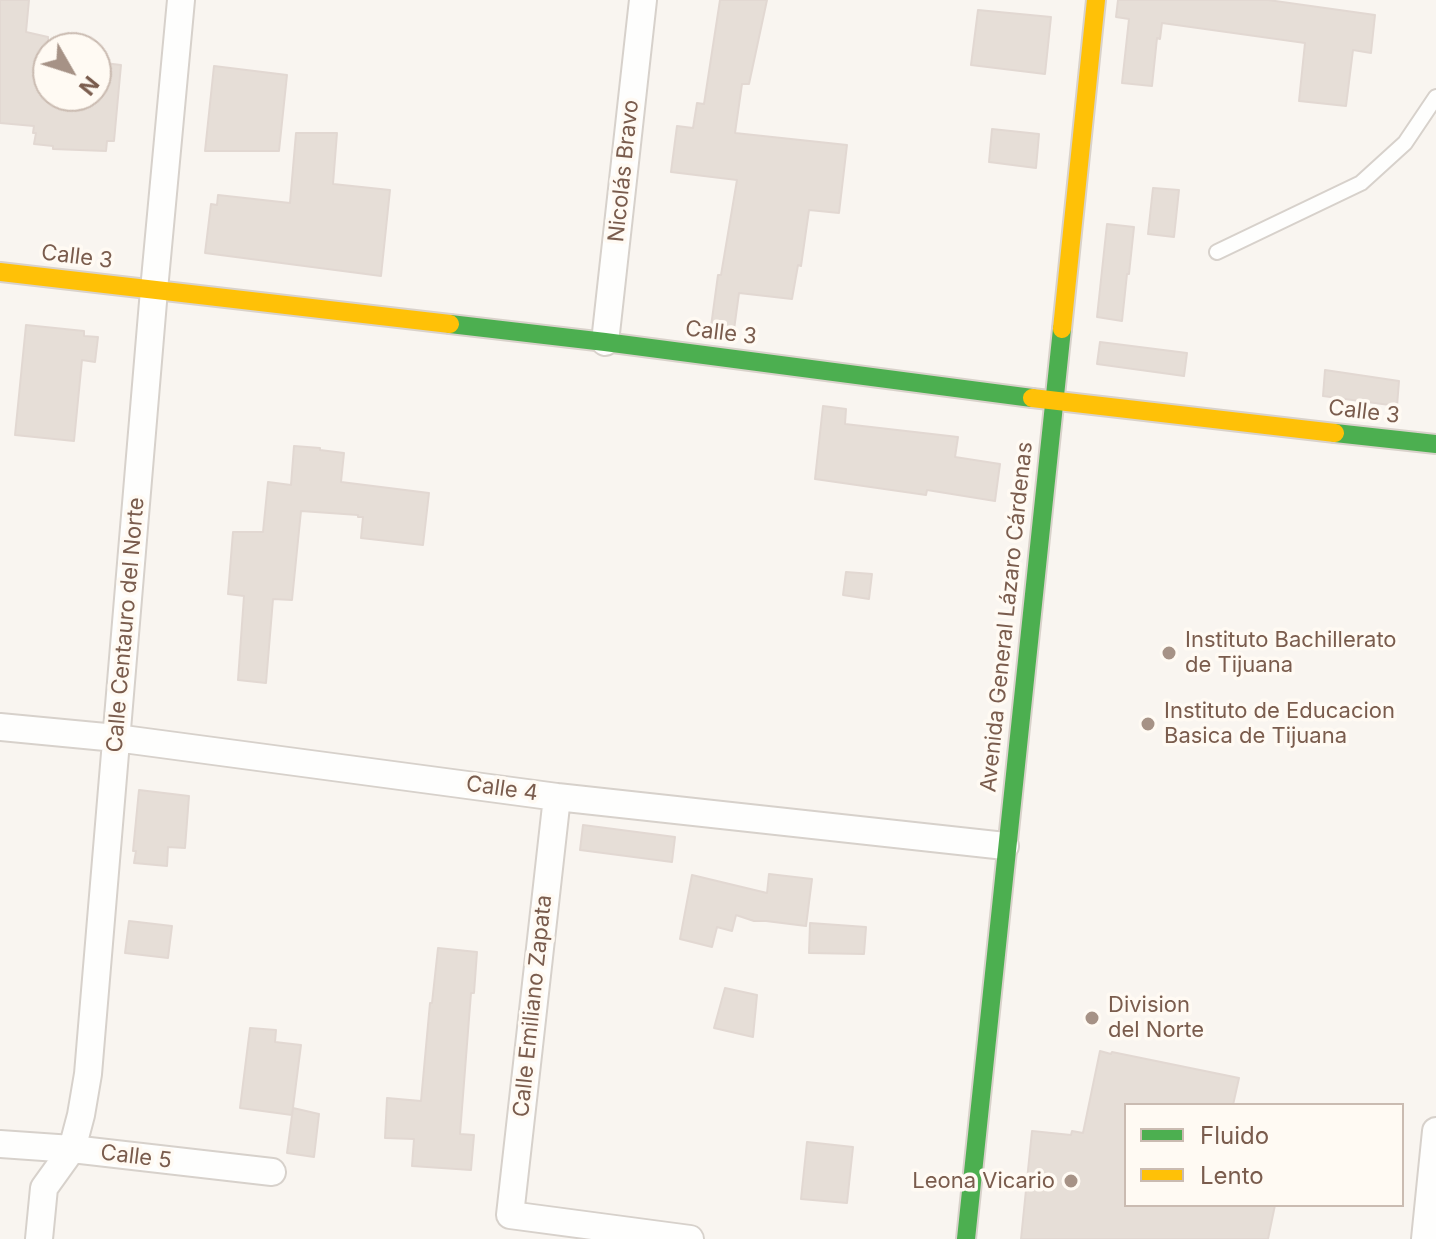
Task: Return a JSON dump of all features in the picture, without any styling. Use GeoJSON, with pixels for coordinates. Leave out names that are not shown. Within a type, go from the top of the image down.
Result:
{"type":"FeatureCollection","features":[{"type":"Feature","properties":{"kind":"street","name":"Calle Centauro del Norte"},"geometry":{"type":"LineString","coordinates":[[39,1239],[44,1188],[72,1149],[88,1074],[181,0]]}},
{"type":"Feature","properties":{"kind":"street","name":"Nicolás Bravo"},"geometry":{"type":"LineString","coordinates":[[605,342],[643,0]]}},
{"type":"Feature","properties":{"kind":"street","name":"Avenida General Lázaro Cárdenas"},"geometry":{"type":"LineString","coordinates":[[966,1239],[1096,0]]}},
{"type":"Feature","properties":{"kind":"street","name":"Calle 3"},"geometry":{"type":"LineString","coordinates":[[0,272],[605,342],[1055,401],[1436,444]]}},
{"type":"Feature","properties":{"kind":"street","name":"Calle 4"},"geometry":{"type":"LineString","coordinates":[[0,727],[116,738],[557,797],[1005,846]]}},
{"type":"Feature","properties":{"kind":"street","name":"Calle Emiliano Zapata"},"geometry":{"type":"LineString","coordinates":[[557,797],[510,1215],[690,1239]]}},
{"type":"Feature","properties":{"kind":"street"},"geometry":{"type":"LineString","coordinates":[[1425,1239],[1436,1131]]}},
{"type":"Feature","properties":{"kind":"street","name":"Calle 5"},"geometry":{"type":"LineString","coordinates":[[0,1144],[272,1172]]}},
{"type":"Feature","properties":{"kind":"lane"},"geometry":{"type":"LineString","coordinates":[[1217,252],[1361,183],[1405,143],[1436,97]]}},
{"type":"Feature","properties":{"kind":"building"},"geometry":{"type":"Polygon","coordinates":[[[0,0],[29,0],[26,32],[32,33],[32,112],[112,112],[112,64],[121,65],[114,141],[107,141],[106,151],[53,149],[53,146],[34,144],[34,126],[0,123],[0,0]]]}},
{"type":"Feature","properties":{"kind":"building"},"geometry":{"type":"Polygon","coordinates":[[[720,0],[767,0],[749,84],[742,84],[735,133],[847,145],[839,213],[809,210],[801,266],[798,265],[792,299],[739,293],[733,337],[710,334],[737,180],[671,172],[677,126],[693,128],[697,103],[704,104],[720,0]]]}},
{"type":"Feature","properties":{"kind":"building"},"geometry":{"type":"Polygon","coordinates":[[[1118,0],[1268,0],[1375,15],[1371,53],[1353,50],[1346,106],[1299,101],[1305,43],[1162,23],[1160,39],[1157,38],[1152,86],[1122,83],[1129,19],[1116,17],[1118,0]]]}},
{"type":"Feature","properties":{"kind":"building"},"geometry":{"type":"Polygon","coordinates":[[[978,10],[1051,17],[1045,74],[971,65],[978,10]]]}},
{"type":"Feature","properties":{"kind":"building"},"geometry":{"type":"Polygon","coordinates":[[[214,66],[287,75],[279,151],[205,151],[214,66]]]}},
{"type":"Feature","properties":{"kind":"building"},"geometry":{"type":"Polygon","coordinates":[[[992,129],[1039,134],[1036,168],[989,162],[992,129]]]}},
{"type":"Feature","properties":{"kind":"building"},"geometry":{"type":"Polygon","coordinates":[[[296,133],[337,133],[333,184],[390,190],[381,276],[205,253],[211,204],[217,205],[218,195],[290,203],[296,133]]]}},
{"type":"Feature","properties":{"kind":"building"},"geometry":{"type":"Polygon","coordinates":[[[1153,188],[1179,190],[1174,237],[1148,234],[1153,188]]]}},
{"type":"Feature","properties":{"kind":"building"},"geometry":{"type":"Polygon","coordinates":[[[1107,224],[1134,227],[1122,321],[1097,317],[1107,224]]]}},
{"type":"Feature","properties":{"kind":"building"},"geometry":{"type":"Polygon","coordinates":[[[26,325],[84,331],[84,336],[98,337],[95,362],[82,360],[74,441],[15,435],[26,325]]]}},
{"type":"Feature","properties":{"kind":"building"},"geometry":{"type":"Polygon","coordinates":[[[1100,342],[1187,353],[1184,376],[1097,364],[1100,342]]]}},
{"type":"Feature","properties":{"kind":"building"},"geometry":{"type":"Polygon","coordinates":[[[1325,370],[1399,381],[1397,406],[1323,396],[1325,370]]]}},
{"type":"Feature","properties":{"kind":"building"},"geometry":{"type":"Polygon","coordinates":[[[823,406],[846,409],[845,424],[958,437],[955,457],[1000,464],[995,501],[927,490],[926,495],[815,479],[823,406]]]}},
{"type":"Feature","properties":{"kind":"building"},"geometry":{"type":"Polygon","coordinates":[[[294,446],[344,453],[341,482],[429,493],[423,545],[361,538],[363,517],[358,515],[301,511],[292,600],[273,599],[266,683],[238,680],[244,596],[228,594],[233,532],[263,532],[268,482],[291,485],[294,446]]]}},
{"type":"Feature","properties":{"kind":"building"},"geometry":{"type":"Polygon","coordinates":[[[846,572],[872,574],[869,599],[843,595],[846,572]]]}},
{"type":"Feature","properties":{"kind":"building"},"geometry":{"type":"Polygon","coordinates":[[[139,790],[189,796],[185,848],[168,847],[167,866],[134,863],[139,790]]]}},
{"type":"Feature","properties":{"kind":"building"},"geometry":{"type":"Polygon","coordinates":[[[583,825],[675,837],[672,862],[580,850],[583,825]]]}},
{"type":"Feature","properties":{"kind":"building"},"geometry":{"type":"Polygon","coordinates":[[[769,874],[812,879],[806,926],[754,921],[736,915],[732,931],[717,927],[712,947],[680,939],[692,875],[767,893],[769,874]]]}},
{"type":"Feature","properties":{"kind":"building"},"geometry":{"type":"Polygon","coordinates":[[[129,921],[172,926],[168,958],[125,953],[129,921]]]}},
{"type":"Feature","properties":{"kind":"building"},"geometry":{"type":"Polygon","coordinates":[[[810,923],[866,927],[864,954],[809,953],[810,923]]]}},
{"type":"Feature","properties":{"kind":"building"},"geometry":{"type":"Polygon","coordinates":[[[438,948],[477,952],[460,1134],[474,1135],[471,1170],[412,1166],[414,1139],[385,1138],[387,1098],[421,1101],[438,948]]]}},
{"type":"Feature","properties":{"kind":"building"},"geometry":{"type":"Polygon","coordinates":[[[725,988],[757,995],[753,1037],[714,1028],[725,988]]]}},
{"type":"Feature","properties":{"kind":"building"},"geometry":{"type":"Polygon","coordinates":[[[250,1028],[276,1030],[275,1042],[301,1045],[292,1115],[240,1108],[250,1028]]]}},
{"type":"Feature","properties":{"kind":"building"},"geometry":{"type":"Polygon","coordinates":[[[1100,1051],[1239,1078],[1233,1103],[1124,1103],[1124,1207],[1275,1207],[1268,1239],[1021,1239],[1032,1131],[1071,1135],[1072,1131],[1083,1133],[1100,1051]]]}},
{"type":"Feature","properties":{"kind":"building"},"geometry":{"type":"Polygon","coordinates":[[[293,1108],[319,1114],[314,1157],[287,1153],[293,1108]]]}},
{"type":"Feature","properties":{"kind":"building"},"geometry":{"type":"Polygon","coordinates":[[[807,1142],[853,1147],[847,1203],[801,1199],[807,1142]]]}},
{"type":"Feature","properties":{"kind":"traffic: fast"},"geometry":{"type":"LineString","coordinates":[[450,324],[1032,398]]}},
{"type":"Feature","properties":{"kind":"traffic: fast"},"geometry":{"type":"LineString","coordinates":[[966,1239],[1062,329]]}},
{"type":"Feature","properties":{"kind":"traffic: fast"},"geometry":{"type":"LineString","coordinates":[[1335,433],[1436,444]]}},
{"type":"Feature","properties":{"kind":"traffic: slow"},"geometry":{"type":"LineString","coordinates":[[1062,329],[1096,0]]}},
{"type":"Feature","properties":{"kind":"traffic: slow"},"geometry":{"type":"LineString","coordinates":[[0,272],[450,324]]}},
{"type":"Feature","properties":{"kind":"traffic: slow"},"geometry":{"type":"LineString","coordinates":[[1032,398],[1335,433]]}},
{"type":"Feature","properties":{"kind":"place","name":"Instituto Bachillerato de Tijuana"},"geometry":{"type":"Point","coordinates":[1169,653]}},
{"type":"Feature","properties":{"kind":"place","name":"Instituto de Educacion Basica de Tijuana"},"geometry":{"type":"Point","coordinates":[1148,724]}},
{"type":"Feature","properties":{"kind":"place","name":"Division del Norte"},"geometry":{"type":"Point","coordinates":[1092,1018]}},
{"type":"Feature","properties":{"kind":"place","name":"Leona Vicario"},"geometry":{"type":"Point","coordinates":[1071,1181]}}]}
